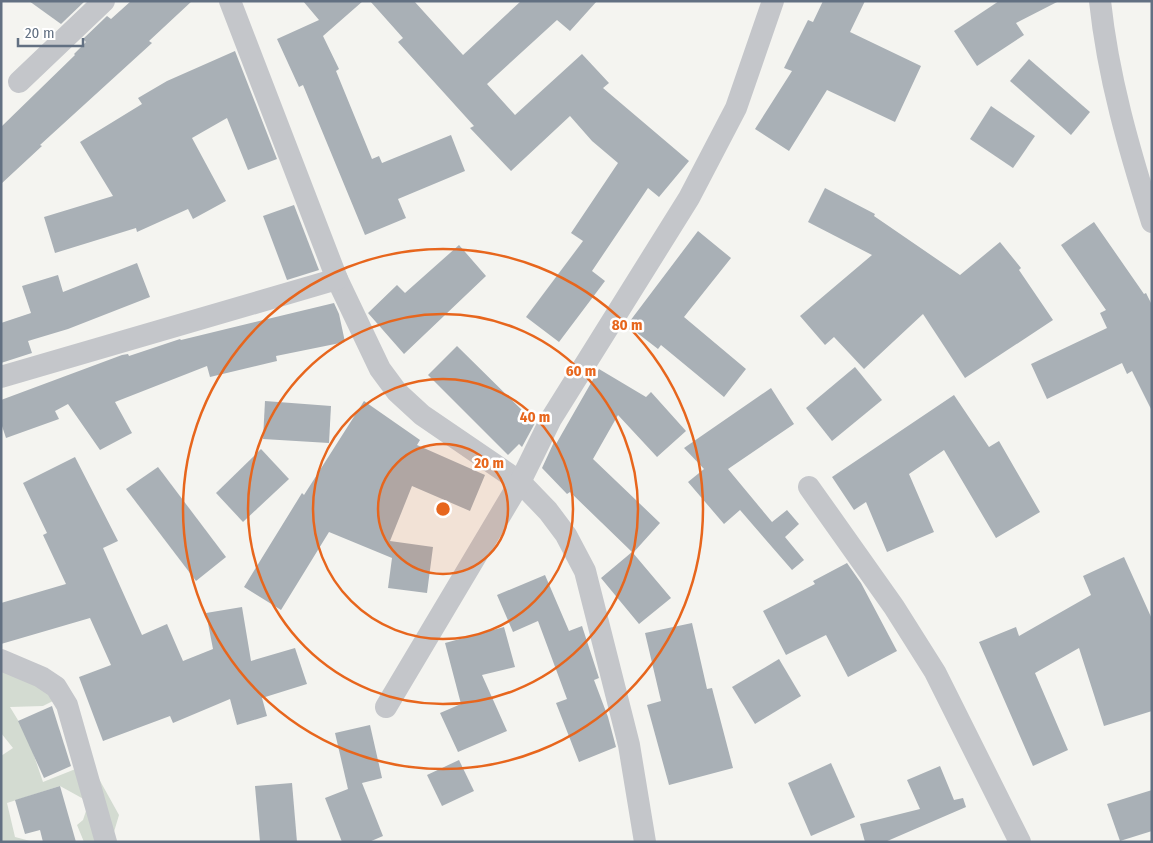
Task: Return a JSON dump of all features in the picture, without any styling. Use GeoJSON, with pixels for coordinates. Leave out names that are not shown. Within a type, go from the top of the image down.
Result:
{"type":"FeatureCollection","features":[{"type":"Feature","properties":{"kind":"street"},"geometry":{"type":"LineString","coordinates":[[19,82],[104,1]]}},
{"type":"Feature","properties":{"kind":"street"},"geometry":{"type":"LineString","coordinates":[[230,1],[337,279],[380,369],[397,392],[422,415],[520,482],[548,511],[566,535],[585,571],[629,745],[645,842]]}},
{"type":"Feature","properties":{"kind":"street"},"geometry":{"type":"LineString","coordinates":[[386,707],[520,482],[551,419],[689,198],[736,108],[774,1]]}},
{"type":"Feature","properties":{"kind":"street"},"geometry":{"type":"LineString","coordinates":[[1100,1],[1104,42],[1125,136],[1152,222]]}},
{"type":"Feature","properties":{"kind":"street"},"geometry":{"type":"LineString","coordinates":[[1,377],[337,279]]}},
{"type":"Feature","properties":{"kind":"street"},"geometry":{"type":"LineString","coordinates":[[810,487],[894,607],[935,672],[1020,842]]}},
{"type":"Feature","properties":{"kind":"street"},"geometry":{"type":"LineString","coordinates":[[1,660],[41,677],[56,687],[67,705],[106,842]]}},
{"type":"Feature","properties":{"kind":"shaded area"},"geometry":{"type":"Polygon","coordinates":[[[1,659],[57,699],[43,706],[10,707],[27,735],[43,782],[78,768],[99,779],[119,815],[111,842],[84,842],[77,825],[83,820],[89,802],[60,786],[7,803],[15,837],[34,842],[1,842],[1,756],[13,748],[1,733],[1,659]]]}},
{"type":"Feature","properties":{"kind":"building"},"geometry":{"type":"Polygon","coordinates":[[[29,1],[85,1],[61,24],[29,1]]]}},
{"type":"Feature","properties":{"kind":"building"},"geometry":{"type":"Polygon","coordinates":[[[131,1],[192,1],[149,41],[152,43],[40,145],[42,146],[1,184],[1,127],[75,55],[86,42],[83,39],[107,16],[111,19],[131,1]]]}},
{"type":"Feature","properties":{"kind":"building"},"geometry":{"type":"Polygon","coordinates":[[[303,1],[363,1],[323,36],[339,69],[336,71],[372,159],[379,156],[382,163],[451,135],[465,171],[398,199],[406,218],[365,235],[303,85],[299,87],[277,39],[319,20],[303,1]]]}},
{"type":"Feature","properties":{"kind":"building"},"geometry":{"type":"Polygon","coordinates":[[[370,1],[414,1],[463,55],[521,1],[597,1],[570,31],[557,20],[487,84],[515,115],[582,54],[609,83],[603,88],[689,161],[659,197],[648,188],[592,271],[605,281],[559,342],[526,317],[583,241],[571,233],[618,163],[592,141],[570,116],[511,171],[470,128],[474,126],[398,42],[403,38],[370,1]]]}},
{"type":"Feature","properties":{"kind":"building"},"geometry":{"type":"Polygon","coordinates":[[[823,1],[865,1],[850,32],[921,66],[895,122],[827,90],[789,151],[755,129],[792,71],[784,68],[808,20],[813,22],[823,1]]]}},
{"type":"Feature","properties":{"kind":"building"},"geometry":{"type":"Polygon","coordinates":[[[999,1],[1059,1],[1016,23],[1024,35],[977,66],[954,31],[999,1]]]}},
{"type":"Feature","properties":{"kind":"building"},"geometry":{"type":"Polygon","coordinates":[[[235,51],[277,159],[248,170],[227,118],[192,138],[226,201],[193,219],[188,209],[137,232],[136,228],[55,253],[44,217],[113,196],[80,142],[142,104],[138,98],[167,81],[235,51]]]}},
{"type":"Feature","properties":{"kind":"building"},"geometry":{"type":"Polygon","coordinates":[[[1029,59],[1090,112],[1071,135],[1010,81],[1029,59]]]}},
{"type":"Feature","properties":{"kind":"building"},"geometry":{"type":"Polygon","coordinates":[[[991,106],[1035,136],[1013,168],[970,139],[991,106]]]}},
{"type":"Feature","properties":{"kind":"building"},"geometry":{"type":"Polygon","coordinates":[[[825,188],[875,214],[874,216],[960,275],[1000,242],[1021,268],[1019,270],[1053,320],[965,378],[923,314],[864,369],[834,337],[825,345],[800,316],[872,255],[808,222],[825,188]]]}},
{"type":"Feature","properties":{"kind":"building"},"geometry":{"type":"Polygon","coordinates":[[[294,205],[319,270],[287,280],[263,216],[294,205]]]}},
{"type":"Feature","properties":{"kind":"building"},"geometry":{"type":"Polygon","coordinates":[[[1094,222],[1144,294],[1146,293],[1152,305],[1152,411],[1132,371],[1127,374],[1122,363],[1047,399],[1031,364],[1107,328],[1100,313],[1106,310],[1061,245],[1094,222]]]}},
{"type":"Feature","properties":{"kind":"building"},"geometry":{"type":"Polygon","coordinates":[[[698,231],[731,258],[684,317],[746,369],[724,397],[661,345],[658,349],[627,325],[698,231]]]}},
{"type":"Feature","properties":{"kind":"building"},"geometry":{"type":"Polygon","coordinates":[[[459,245],[486,276],[404,354],[368,313],[397,285],[405,293],[459,245]]]}},
{"type":"Feature","properties":{"kind":"building"},"geometry":{"type":"Polygon","coordinates":[[[137,263],[150,297],[68,329],[28,341],[32,353],[1,363],[1,323],[31,313],[22,286],[58,275],[63,292],[137,263]]]}},
{"type":"Feature","properties":{"kind":"building"},"geometry":{"type":"Polygon","coordinates":[[[334,303],[339,314],[345,342],[276,356],[277,361],[210,377],[207,366],[115,402],[132,433],[100,450],[68,404],[55,411],[59,419],[6,438],[1,423],[1,400],[122,355],[128,354],[129,356],[180,339],[334,303]]]}},
{"type":"Feature","properties":{"kind":"building"},"geometry":{"type":"Polygon","coordinates":[[[457,346],[535,423],[522,447],[519,444],[508,455],[428,375],[457,346]]]}},
{"type":"Feature","properties":{"kind":"building"},"geometry":{"type":"Polygon","coordinates":[[[855,367],[882,400],[832,441],[806,408],[855,367]]]}},
{"type":"Feature","properties":{"kind":"building"},"geometry":{"type":"Polygon","coordinates":[[[599,369],[646,397],[651,392],[686,431],[657,457],[618,415],[593,459],[660,523],[633,553],[671,598],[639,624],[601,578],[632,552],[570,492],[567,494],[542,468],[554,442],[556,444],[599,369]]]}},
{"type":"Feature","properties":{"kind":"building"},"geometry":{"type":"Polygon","coordinates":[[[771,388],[794,424],[728,469],[772,522],[787,510],[799,524],[785,537],[804,560],[792,570],[740,510],[724,524],[688,482],[704,469],[684,448],[771,388]]]}},
{"type":"Feature","properties":{"kind":"building"},"geometry":{"type":"Polygon","coordinates":[[[954,395],[989,447],[999,441],[1040,512],[996,538],[944,450],[909,474],[934,532],[887,552],[866,502],[854,510],[832,477],[954,395]]]}},
{"type":"Feature","properties":{"kind":"building"},"geometry":{"type":"Polygon","coordinates":[[[265,401],[331,406],[329,443],[263,439],[265,401]]]}},
{"type":"Feature","properties":{"kind":"building"},"geometry":{"type":"Polygon","coordinates":[[[364,401],[420,440],[417,445],[485,475],[470,511],[412,486],[390,541],[433,547],[427,593],[388,588],[392,558],[329,532],[281,610],[244,587],[302,493],[304,495],[364,401]]]}},
{"type":"Feature","properties":{"kind":"building"},"geometry":{"type":"Polygon","coordinates":[[[261,449],[289,479],[243,522],[216,493],[261,449]]]}},
{"type":"Feature","properties":{"kind":"building"},"geometry":{"type":"Polygon","coordinates":[[[75,457],[118,541],[103,548],[142,635],[167,624],[183,661],[213,649],[206,613],[242,607],[251,661],[295,648],[307,684],[262,698],[267,716],[237,725],[230,699],[173,723],[170,716],[103,741],[79,677],[111,665],[90,618],[1,644],[1,603],[66,584],[43,535],[47,533],[23,483],[75,457]]]}},
{"type":"Feature","properties":{"kind":"building"},"geometry":{"type":"Polygon","coordinates":[[[158,467],[226,557],[196,581],[126,489],[158,467]]]}},
{"type":"Feature","properties":{"kind":"building"},"geometry":{"type":"Polygon","coordinates":[[[1124,557],[1152,619],[1152,711],[1104,726],[1079,648],[1035,673],[1068,750],[1033,766],[979,642],[1016,627],[1019,636],[1091,595],[1083,576],[1124,557]]]}},
{"type":"Feature","properties":{"kind":"building"},"geometry":{"type":"Polygon","coordinates":[[[847,563],[861,583],[897,651],[848,677],[826,635],[786,655],[763,611],[815,584],[813,581],[847,563]]]}},
{"type":"Feature","properties":{"kind":"building"},"geometry":{"type":"Polygon","coordinates":[[[545,575],[569,631],[582,626],[599,678],[594,680],[608,717],[616,747],[579,762],[556,703],[567,699],[538,621],[513,632],[497,595],[545,575]]]}},
{"type":"Feature","properties":{"kind":"building"},"geometry":{"type":"Polygon","coordinates":[[[692,623],[707,689],[712,688],[733,768],[669,785],[647,705],[661,701],[645,633],[692,623]]]}},
{"type":"Feature","properties":{"kind":"building"},"geometry":{"type":"Polygon","coordinates":[[[504,627],[515,667],[482,675],[507,731],[458,752],[440,713],[461,704],[445,643],[504,627]]]}},
{"type":"Feature","properties":{"kind":"building"},"geometry":{"type":"Polygon","coordinates":[[[779,659],[801,696],[755,724],[732,687],[779,659]]]}},
{"type":"Feature","properties":{"kind":"building"},"geometry":{"type":"Polygon","coordinates":[[[52,706],[71,766],[44,778],[18,721],[52,706]]]}},
{"type":"Feature","properties":{"kind":"building"},"geometry":{"type":"Polygon","coordinates":[[[370,725],[382,778],[362,783],[383,836],[369,842],[342,842],[325,798],[348,789],[335,733],[370,725]]]}},
{"type":"Feature","properties":{"kind":"building"},"geometry":{"type":"Polygon","coordinates":[[[459,760],[474,791],[442,806],[427,775],[459,760]]]}},
{"type":"Feature","properties":{"kind":"building"},"geometry":{"type":"Polygon","coordinates":[[[831,763],[855,817],[811,836],[788,783],[831,763]]]}},
{"type":"Feature","properties":{"kind":"building"},"geometry":{"type":"Polygon","coordinates":[[[940,766],[954,800],[963,798],[966,807],[885,842],[865,842],[860,824],[920,809],[907,780],[940,766]]]}},
{"type":"Feature","properties":{"kind":"building"},"geometry":{"type":"Polygon","coordinates":[[[292,783],[297,842],[260,842],[255,786],[292,783]]]}},
{"type":"Feature","properties":{"kind":"building"},"geometry":{"type":"Polygon","coordinates":[[[60,786],[76,842],[43,842],[40,830],[25,834],[15,800],[60,786]]]}},
{"type":"Feature","properties":{"kind":"building"},"geometry":{"type":"Polygon","coordinates":[[[1152,790],[1152,831],[1120,841],[1107,804],[1152,790]]]}}]}
